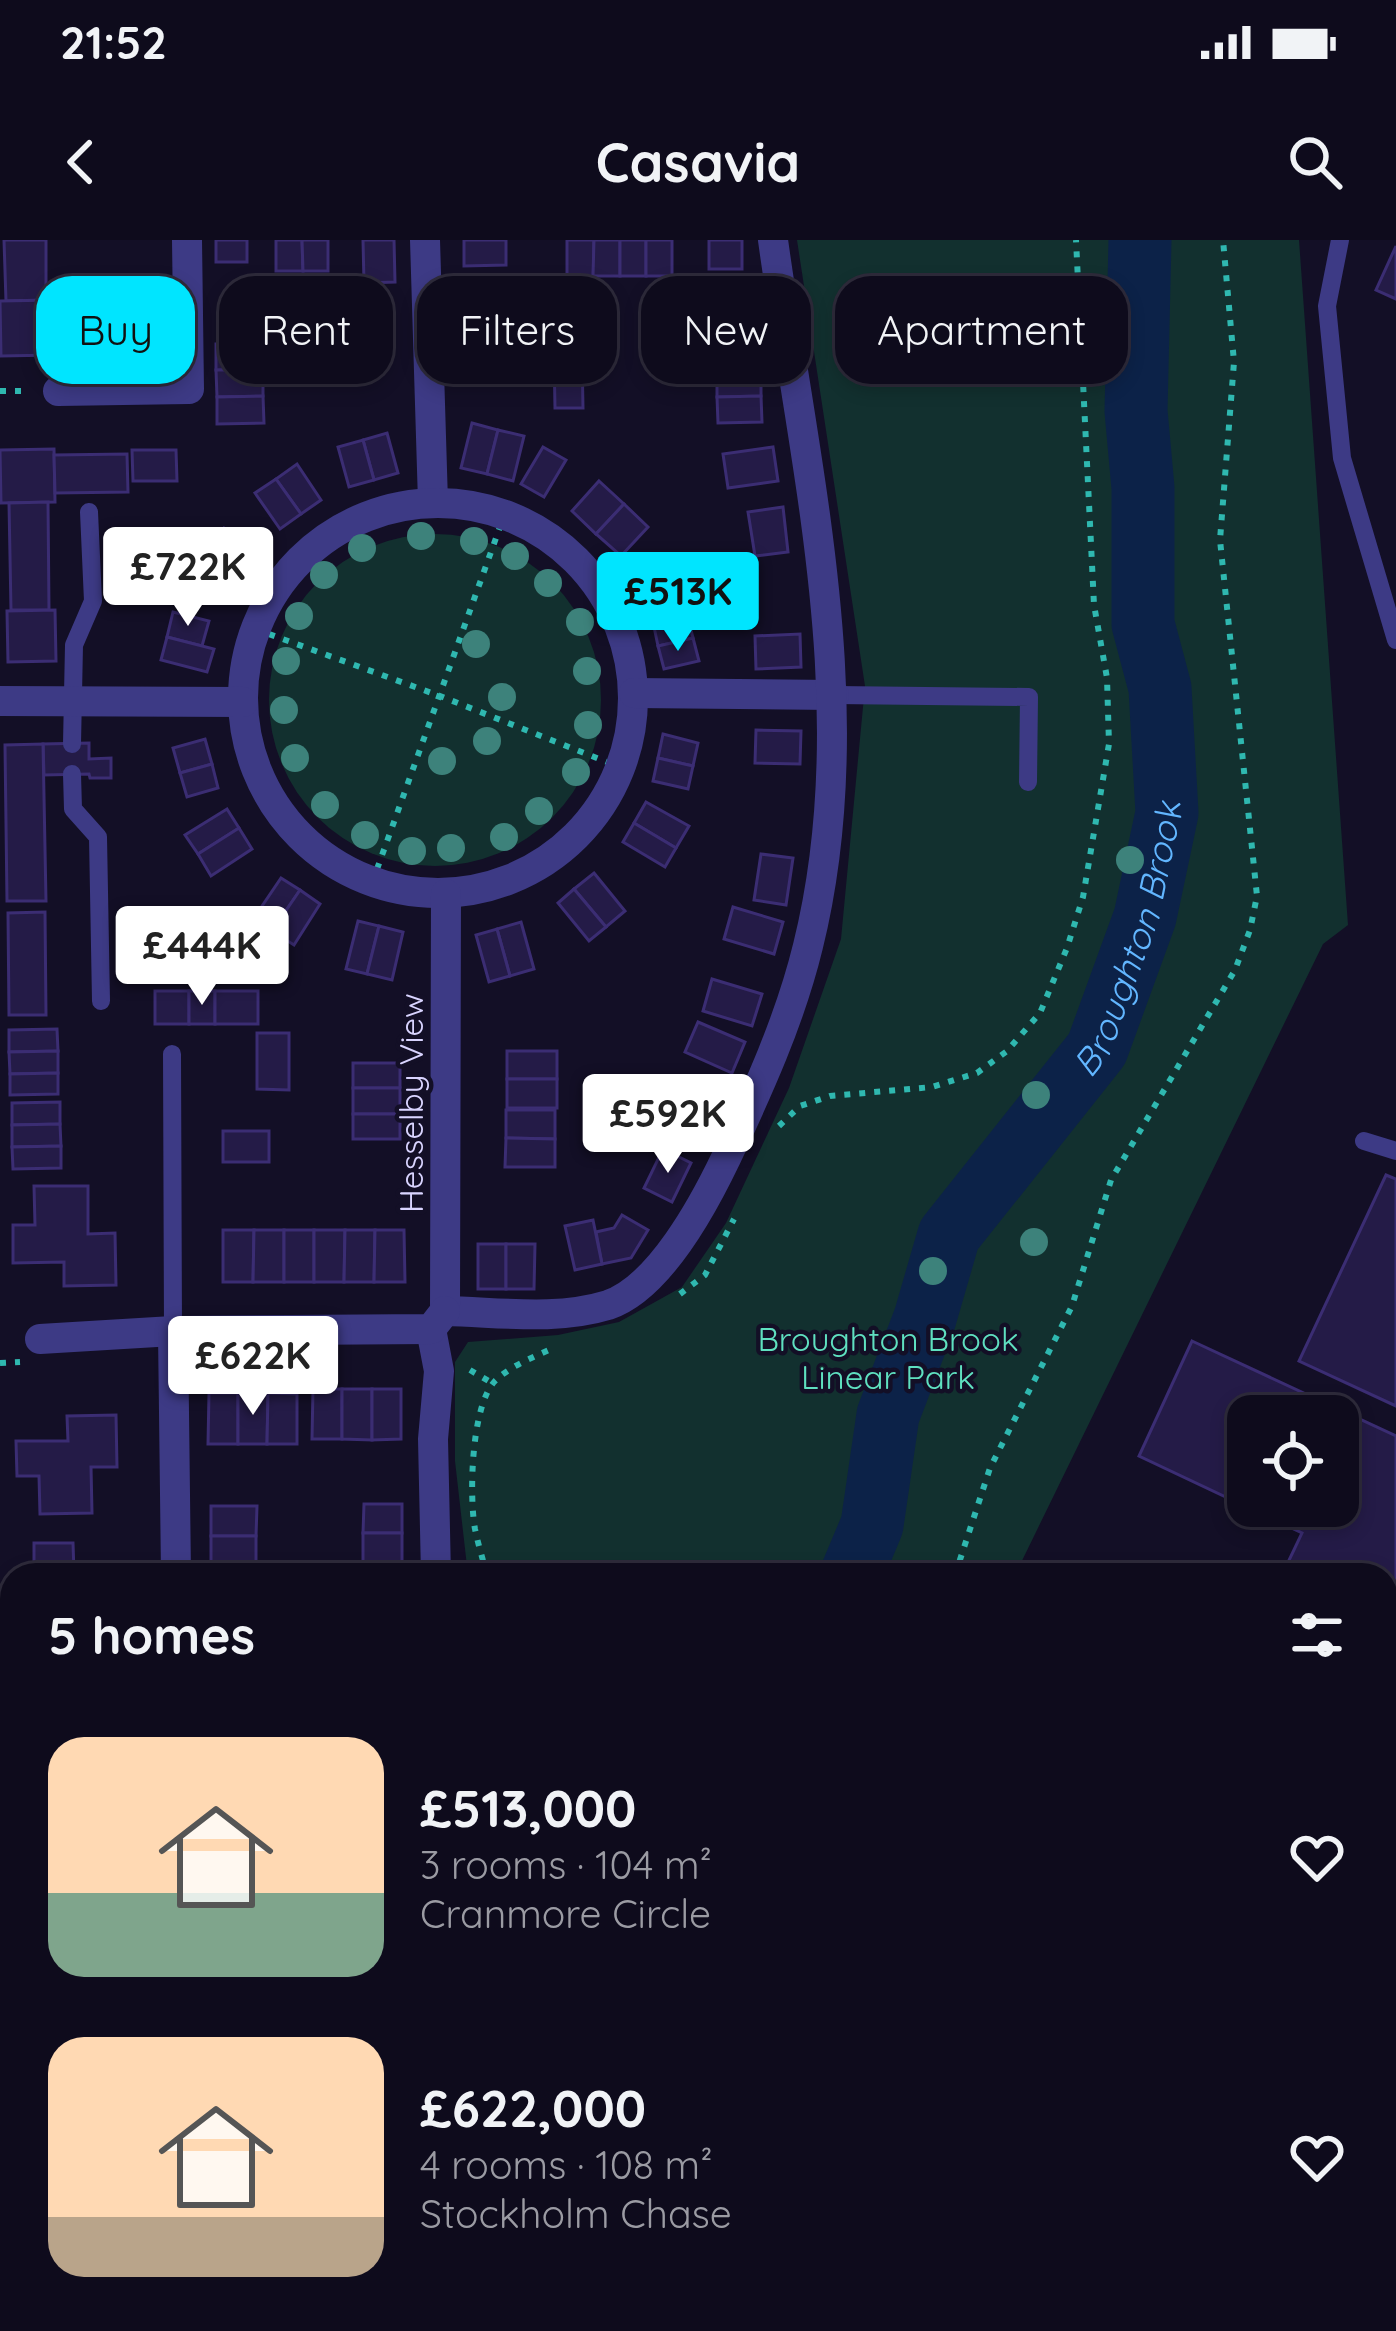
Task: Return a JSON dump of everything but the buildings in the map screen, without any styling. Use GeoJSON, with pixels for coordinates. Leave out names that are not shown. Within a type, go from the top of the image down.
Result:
{"type":"FeatureCollection","features":[{"type":"Feature","properties":{"kind":"street"},"geometry":{"type":"LineString","coordinates":[[58,391],[189,389],[187,240]]}},
{"type":"Feature","properties":{"kind":"street"},"geometry":{"type":"LineString","coordinates":[[425,240],[433,502]]}},
{"type":"Feature","properties":{"kind":"street"},"geometry":{"type":"LineString","coordinates":[[40,1339],[540,1316],[609,1304],[635,1291],[674,1247],[717,1177],[783,1025],[809,945],[829,819],[834,694],[804,433],[773,240]]}},
{"type":"Feature","properties":{"kind":"street"},"geometry":{"type":"LineString","coordinates":[[433,502],[470,504],[505,513],[549,536],[586,568],[614,609],[630,655],[634,693],[622,768],[605,802],[582,832],[553,858],[520,877],[446,895],[372,883],[330,862],[294,831],[266,793],[249,749],[243,702],[245,665],[255,629],[277,588],[307,553],[344,526],[388,508],[433,502]]}},
{"type":"Feature","properties":{"kind":"street"},"geometry":{"type":"LineString","coordinates":[[634,693],[834,694]]}},
{"type":"Feature","properties":{"kind":"street"},"geometry":{"type":"LineString","coordinates":[[0,701],[243,702]]}},
{"type":"Feature","properties":{"kind":"street","name":"Hesselby View"},"geometry":{"type":"LineString","coordinates":[[436,1563],[433,1439],[439,1372],[446,895]]}},
{"type":"Feature","properties":{"kind":"street"},"geometry":{"type":"LineString","coordinates":[[173,1331],[176,1563]]}},
{"type":"Feature","properties":{"kind":"lane"},"geometry":{"type":"LineString","coordinates":[[1340,240],[1327,306],[1342,458],[1396,640]]}},
{"type":"Feature","properties":{"kind":"lane"},"geometry":{"type":"LineString","coordinates":[[72,744],[74,645],[93,601],[89,512]]}},
{"type":"Feature","properties":{"kind":"lane"},"geometry":{"type":"LineString","coordinates":[[834,694],[1029,697],[1028,782]]}},
{"type":"Feature","properties":{"kind":"lane"},"geometry":{"type":"LineString","coordinates":[[72,774],[73,809],[98,837],[101,1001]]}},
{"type":"Feature","properties":{"kind":"lane"},"geometry":{"type":"LineString","coordinates":[[172,1054],[173,1331]]}},
{"type":"Feature","properties":{"kind":"lane"},"geometry":{"type":"LineString","coordinates":[[1364,1141],[1396,1150]]}},
{"type":"Feature","properties":{"kind":"path"},"geometry":{"type":"LineString","coordinates":[[770,1143],[778,1126],[800,1106],[830,1096],[932,1087],[977,1073],[1007,1052],[1040,1013],[1067,948],[1083,897],[1108,744],[1107,678],[1094,605],[1076,240]]}},
{"type":"Feature","properties":{"kind":"path"},"geometry":{"type":"LineString","coordinates":[[959,1563],[991,1468],[1072,1306],[1111,1180],[1235,970],[1254,913],[1257,896],[1220,540],[1234,362],[1223,240]]}},
{"type":"Feature","properties":{"kind":"path"},"geometry":{"type":"LineString","coordinates":[[372,883],[505,513]]}},
{"type":"Feature","properties":{"kind":"path"},"geometry":{"type":"LineString","coordinates":[[255,629],[622,768]]}},
{"type":"Feature","properties":{"kind":"path"},"geometry":{"type":"LineString","coordinates":[[669,1303],[705,1275],[738,1210]]}},
{"type":"Feature","properties":{"kind":"path"},"geometry":{"type":"LineString","coordinates":[[484,1563],[474,1527],[472,1469],[481,1411],[492,1383],[554,1348]]}},
{"type":"Feature","properties":{"kind":"green space","name":"Broughton Brook Linear Park"},"geometry":{"type":"Polygon","coordinates":[[[797,240],[1299,240],[1348,925],[1323,944],[1021,1563],[467,1563],[455,1461],[455,1362],[468,1342],[558,1335],[619,1322],[682,1287],[726,1223],[789,1088],[841,939],[865,686],[811,332],[811,276],[802,276],[797,240]]]}},
{"type":"Feature","properties":{"kind":"green space"},"geometry":{"type":"Polygon","coordinates":[[[435,534],[499,546],[553,582],[589,636],[601,700],[589,764],[553,818],[499,854],[435,866],[371,854],[317,818],[281,764],[269,700],[281,636],[317,582],[371,546],[435,534]]]}},
{"type":"Feature","properties":{"kind":"waterway","name":"Broughton Brook"},"geometry":{"type":"LineString","coordinates":[[856,1563],[872,1525],[888,1415],[925,1318],[949,1235],[1097,1049],[1145,917],[1167,813],[1160,688],[1143,624],[1143,488],[1136,411],[1140,240]]}}]}
